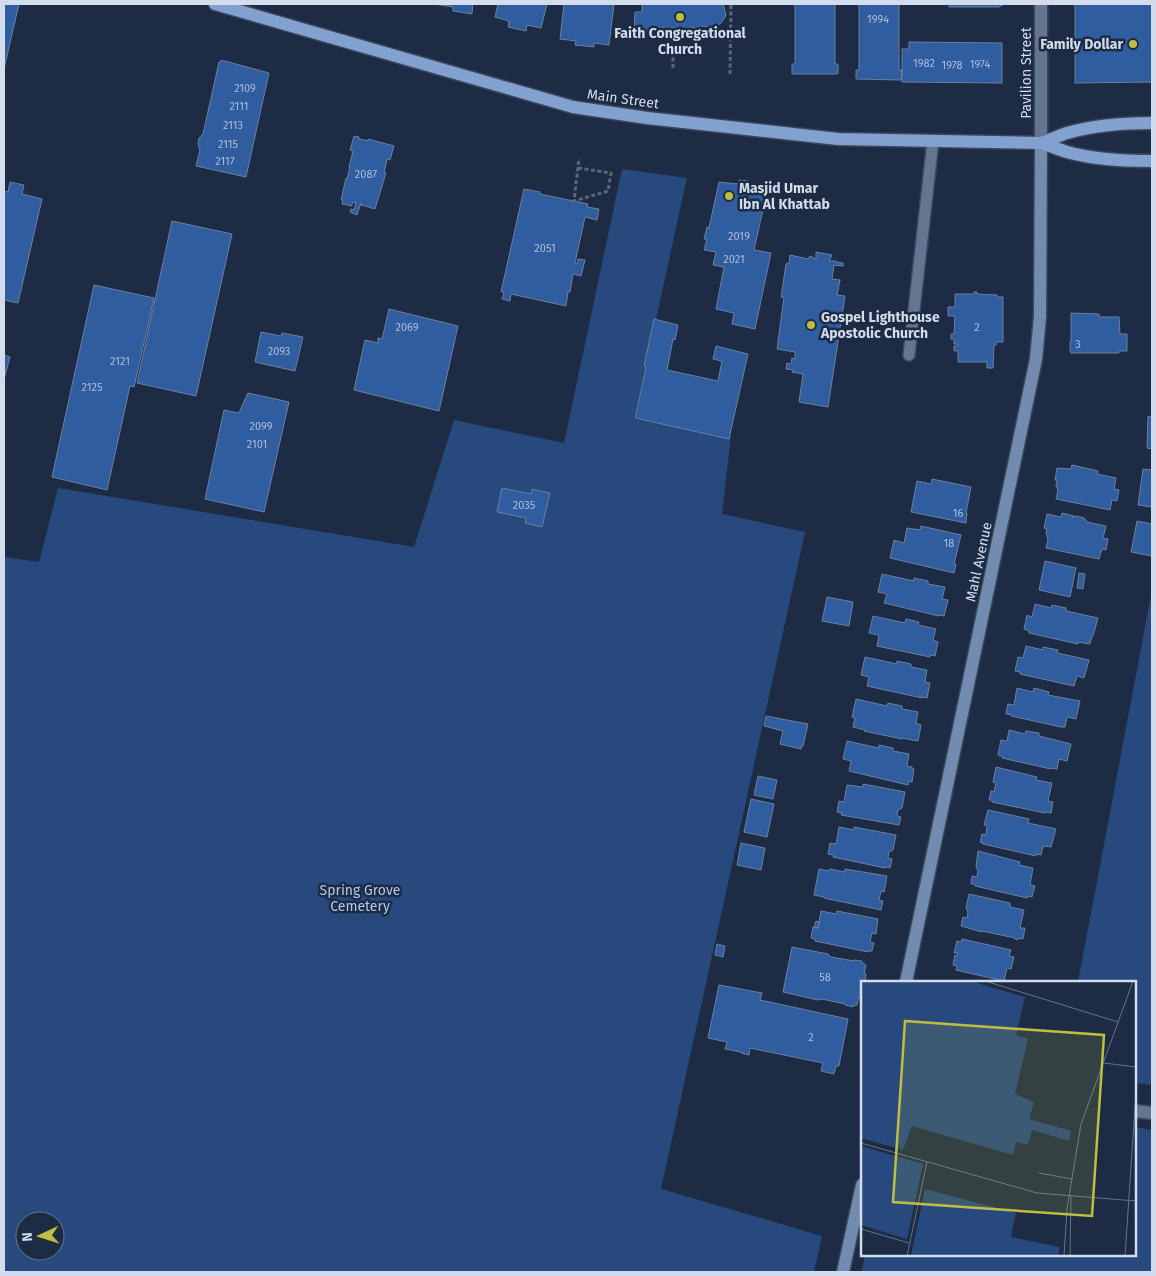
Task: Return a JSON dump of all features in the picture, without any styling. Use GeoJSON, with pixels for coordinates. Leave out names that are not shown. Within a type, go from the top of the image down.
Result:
{"type":"FeatureCollection","features":[{"type":"Feature","properties":{"kind":"main road","name":"Main Street"},"geometry":{"type":"LineString","coordinates":[[215,4],[573,107],[647,118],[830,138],[1041,143],[1067,152],[1095,158],[1152,161]]}},
{"type":"Feature","properties":{"kind":"main road","name":"Main Street"},"geometry":{"type":"LineString","coordinates":[[1041,143],[1067,133],[1096,126],[1123,123],[1152,123]]}},
{"type":"Feature","properties":{"kind":"street","name":"Pavilion Street"},"geometry":{"type":"LineString","coordinates":[[1040,4],[1041,143]]}},
{"type":"Feature","properties":{"kind":"street","name":"Mahl Avenue"},"geometry":{"type":"LineString","coordinates":[[906,981],[1036,359],[1040,317],[1041,143]]}},
{"type":"Feature","properties":{"kind":"street"},"geometry":{"type":"LineString","coordinates":[[1136,1110],[1152,1113]]}},
{"type":"Feature","properties":{"kind":"street"},"geometry":{"type":"LineString","coordinates":[[843,1272],[861,1190]]}},
{"type":"Feature","properties":{"kind":"lane"},"geometry":{"type":"LineString","coordinates":[[909,356],[933,141]]}},
{"type":"Feature","properties":{"kind":"path"},"geometry":{"type":"LineString","coordinates":[[730,74],[731,4]]}},
{"type":"Feature","properties":{"kind":"path"},"geometry":{"type":"LineString","coordinates":[[673,35],[673,68]]}},
{"type":"Feature","properties":{"kind":"path"},"geometry":{"type":"LineString","coordinates":[[578,168],[611,173],[608,191],[574,201],[578,168],[580,158]]}},
{"type":"Feature","properties":{"kind":"green space","name":"Spring Grove Cemetery"},"geometry":{"type":"Polygon","coordinates":[[[622,169],[687,178],[634,419],[731,436],[722,514],[805,532],[661,1189],[822,1236],[814,1272],[4,1272],[4,557],[39,562],[58,488],[414,547],[454,420],[564,443],[622,169]]]}},
{"type":"Feature","properties":{"kind":"green space"},"geometry":{"type":"Polygon","coordinates":[[[1152,590],[1152,1085],[1136,1083],[1136,981],[1078,981],[1152,590]]]}},
{"type":"Feature","properties":{"kind":"green space"},"geometry":{"type":"Polygon","coordinates":[[[1136,1127],[1152,1130],[1152,1272],[861,1272],[865,1256],[1136,1256],[1136,1127]]]}},
{"type":"Feature","properties":{"kind":"building"},"geometry":{"type":"Polygon","coordinates":[[[4,4],[19,4],[4,69],[4,4]]]}},
{"type":"Feature","properties":{"kind":"building"},"geometry":{"type":"Polygon","coordinates":[[[434,4],[473,4],[472,14],[453,11],[453,7],[434,4]]]}},
{"type":"Feature","properties":{"kind":"building"},"geometry":{"type":"Polygon","coordinates":[[[498,4],[547,4],[541,28],[527,25],[526,31],[508,27],[509,21],[495,17],[498,4]]]}},
{"type":"Feature","properties":{"kind":"building"},"geometry":{"type":"Polygon","coordinates":[[[564,4],[614,4],[609,45],[594,43],[594,47],[575,45],[576,41],[560,39],[564,4]]]}},
{"type":"Feature","properties":{"kind":"building","name":"Faith Congregational Church"},"geometry":{"type":"Polygon","coordinates":[[[642,4],[723,4],[726,15],[720,24],[713,27],[656,28],[656,34],[634,34],[635,12],[642,12],[642,4]]]}},
{"type":"Feature","properties":{"kind":"building"},"geometry":{"type":"Polygon","coordinates":[[[795,4],[835,4],[835,64],[838,64],[838,74],[792,74],[792,64],[795,64],[795,4]]]}},
{"type":"Feature","properties":{"kind":"building"},"geometry":{"type":"Polygon","coordinates":[[[859,4],[899,4],[899,70],[902,70],[901,80],[856,79],[856,70],[859,70],[859,4]]]}},
{"type":"Feature","properties":{"kind":"building"},"geometry":{"type":"Polygon","coordinates":[[[949,4],[1004,4],[999,7],[949,7],[949,4]]]}},
{"type":"Feature","properties":{"kind":"building"},"geometry":{"type":"Polygon","coordinates":[[[1075,4],[1152,4],[1152,82],[1075,83],[1075,4]]]}},
{"type":"Feature","properties":{"kind":"building"},"geometry":{"type":"Polygon","coordinates":[[[909,42],[1002,43],[1002,83],[902,82],[902,49],[909,49],[909,42]]]}},
{"type":"Feature","properties":{"kind":"building"},"geometry":{"type":"Polygon","coordinates":[[[221,60],[269,73],[246,177],[196,166],[200,150],[199,138],[203,134],[221,60]]]}},
{"type":"Feature","properties":{"kind":"building"},"geometry":{"type":"Polygon","coordinates":[[[354,136],[359,137],[359,139],[368,141],[368,139],[394,146],[390,160],[387,159],[384,173],[386,173],[375,209],[361,205],[361,203],[357,215],[350,212],[351,209],[354,210],[356,202],[352,203],[352,206],[342,204],[343,200],[341,200],[350,167],[353,151],[350,150],[354,136]]]}},
{"type":"Feature","properties":{"kind":"building"},"geometry":{"type":"Polygon","coordinates":[[[739,180],[749,181],[749,185],[768,187],[754,250],[771,253],[755,329],[732,324],[734,313],[716,309],[724,267],[713,265],[716,252],[704,250],[707,239],[704,239],[707,227],[709,228],[719,182],[738,184],[739,180]]]}},
{"type":"Feature","properties":{"kind":"building"},"geometry":{"type":"Polygon","coordinates":[[[10,182],[24,185],[22,194],[42,199],[18,303],[4,300],[4,191],[8,192],[10,182]]]}},
{"type":"Feature","properties":{"kind":"building"},"geometry":{"type":"Polygon","coordinates":[[[524,189],[588,204],[587,207],[599,209],[597,220],[585,217],[575,263],[577,264],[578,259],[585,260],[581,276],[573,274],[566,306],[511,294],[510,301],[502,299],[504,292],[501,292],[524,189]]]}},
{"type":"Feature","properties":{"kind":"building"},"geometry":{"type":"Polygon","coordinates":[[[172,221],[232,234],[196,396],[137,383],[172,221]]]}},
{"type":"Feature","properties":{"kind":"building","name":"Gospel Lighthouse Apostolic Church"},"geometry":{"type":"Polygon","coordinates":[[[816,252],[832,255],[829,261],[843,263],[843,266],[834,265],[832,279],[840,280],[837,295],[845,296],[828,407],[799,402],[803,374],[786,369],[787,363],[791,364],[792,358],[795,359],[795,352],[777,349],[786,264],[789,263],[790,255],[808,259],[810,256],[816,259],[816,252]]]}},
{"type":"Feature","properties":{"kind":"building"},"geometry":{"type":"Polygon","coordinates":[[[94,285],[154,298],[134,387],[130,386],[107,490],[52,477],[94,285]]]}},
{"type":"Feature","properties":{"kind":"building"},"geometry":{"type":"Polygon","coordinates":[[[974,292],[1003,297],[1003,342],[996,342],[996,345],[994,345],[993,368],[987,368],[987,362],[958,362],[958,351],[954,351],[954,346],[958,346],[958,344],[954,344],[954,339],[951,339],[951,334],[954,334],[955,316],[948,316],[948,307],[955,307],[955,294],[974,294],[974,292]]]}},
{"type":"Feature","properties":{"kind":"building"},"geometry":{"type":"Polygon","coordinates":[[[389,309],[458,326],[439,411],[354,390],[365,340],[378,343],[378,338],[382,339],[389,309]]]}},
{"type":"Feature","properties":{"kind":"building"},"geometry":{"type":"Polygon","coordinates":[[[1071,313],[1099,314],[1099,317],[1119,317],[1120,334],[1127,334],[1127,351],[1119,351],[1119,353],[1071,353],[1071,313]]]}},
{"type":"Feature","properties":{"kind":"building"},"geometry":{"type":"Polygon","coordinates":[[[654,319],[678,325],[675,340],[673,339],[667,370],[718,381],[722,361],[713,359],[716,346],[748,354],[729,439],[635,418],[654,319]]]}},
{"type":"Feature","properties":{"kind":"building"},"geometry":{"type":"Polygon","coordinates":[[[261,332],[281,336],[282,333],[303,337],[295,371],[255,362],[261,332]]]}},
{"type":"Feature","properties":{"kind":"building"},"geometry":{"type":"Polygon","coordinates":[[[4,355],[10,357],[4,379],[4,355]]]}},
{"type":"Feature","properties":{"kind":"building"},"geometry":{"type":"Polygon","coordinates":[[[248,393],[289,402],[264,512],[205,499],[224,410],[239,413],[248,393]]]}},
{"type":"Feature","properties":{"kind":"building"},"geometry":{"type":"Polygon","coordinates":[[[1148,416],[1152,417],[1152,449],[1147,448],[1148,416]]]}},
{"type":"Feature","properties":{"kind":"building"},"geometry":{"type":"Polygon","coordinates":[[[1072,465],[1098,471],[1097,474],[1116,478],[1114,489],[1119,490],[1117,501],[1112,500],[1110,510],[1056,499],[1058,490],[1057,480],[1055,480],[1057,468],[1071,469],[1072,465]]]}},
{"type":"Feature","properties":{"kind":"building"},"geometry":{"type":"Polygon","coordinates":[[[1143,469],[1152,470],[1152,507],[1138,505],[1143,469]]]}},
{"type":"Feature","properties":{"kind":"building"},"geometry":{"type":"Polygon","coordinates":[[[932,479],[971,487],[966,523],[911,512],[917,481],[931,484],[932,479]]]}},
{"type":"Feature","properties":{"kind":"building"},"geometry":{"type":"Polygon","coordinates":[[[502,488],[531,494],[532,489],[550,493],[542,527],[525,523],[526,518],[497,512],[502,488]]]}},
{"type":"Feature","properties":{"kind":"building"},"geometry":{"type":"Polygon","coordinates":[[[1062,513],[1074,516],[1073,518],[1076,516],[1084,518],[1087,522],[1106,526],[1103,538],[1108,539],[1106,550],[1102,549],[1099,559],[1046,548],[1048,539],[1047,529],[1044,528],[1047,514],[1061,517],[1062,513]]]}},
{"type":"Feature","properties":{"kind":"building"},"geometry":{"type":"Polygon","coordinates":[[[1137,521],[1152,524],[1152,556],[1131,552],[1137,521]]]}},
{"type":"Feature","properties":{"kind":"building"},"geometry":{"type":"Polygon","coordinates":[[[921,526],[961,535],[954,564],[956,564],[954,573],[890,558],[894,540],[904,543],[907,528],[920,530],[921,526]]]}},
{"type":"Feature","properties":{"kind":"building"},"geometry":{"type":"Polygon","coordinates":[[[1045,561],[1076,568],[1070,597],[1039,590],[1045,561]]]}},
{"type":"Feature","properties":{"kind":"building"},"geometry":{"type":"Polygon","coordinates":[[[1079,573],[1085,574],[1083,589],[1077,588],[1079,573]]]}},
{"type":"Feature","properties":{"kind":"building"},"geometry":{"type":"Polygon","coordinates":[[[882,574],[914,581],[914,578],[928,581],[928,584],[945,587],[942,599],[948,600],[944,616],[884,603],[887,594],[878,592],[882,574]]]}},
{"type":"Feature","properties":{"kind":"building"},"geometry":{"type":"Polygon","coordinates":[[[827,597],[853,602],[849,626],[822,621],[827,597]]]}},
{"type":"Feature","properties":{"kind":"building"},"geometry":{"type":"Polygon","coordinates":[[[1035,604],[1051,608],[1052,605],[1066,608],[1066,611],[1098,618],[1090,644],[1078,642],[1078,644],[1029,633],[1029,631],[1024,629],[1027,615],[1032,617],[1035,604]]]}},
{"type":"Feature","properties":{"kind":"building"},"geometry":{"type":"Polygon","coordinates":[[[873,616],[905,623],[906,619],[919,622],[918,625],[936,629],[933,640],[938,642],[935,656],[930,655],[930,657],[877,646],[879,635],[869,633],[873,616]]]}},
{"type":"Feature","properties":{"kind":"building"},"geometry":{"type":"Polygon","coordinates":[[[1026,646],[1043,650],[1043,647],[1058,650],[1057,653],[1089,660],[1084,678],[1077,676],[1074,686],[1020,674],[1020,672],[1015,671],[1018,657],[1023,658],[1026,646]]]}},
{"type":"Feature","properties":{"kind":"building"},"geometry":{"type":"Polygon","coordinates":[[[865,657],[897,664],[897,661],[911,664],[911,667],[927,670],[925,682],[930,683],[927,698],[867,686],[869,677],[861,675],[865,657]]]}},
{"type":"Feature","properties":{"kind":"building"},"geometry":{"type":"Polygon","coordinates":[[[1017,688],[1033,692],[1034,688],[1049,692],[1048,695],[1080,701],[1076,719],[1067,717],[1065,727],[1061,727],[1006,714],[1008,704],[1014,705],[1017,688]]]}},
{"type":"Feature","properties":{"kind":"building"},"geometry":{"type":"Polygon","coordinates":[[[856,699],[887,706],[888,703],[902,706],[902,709],[918,712],[916,723],[921,725],[918,741],[864,731],[853,727],[855,718],[852,717],[856,699]]]}},
{"type":"Feature","properties":{"kind":"building"},"geometry":{"type":"Polygon","coordinates":[[[766,716],[808,724],[801,749],[780,744],[783,731],[764,726],[766,716]]]}},
{"type":"Feature","properties":{"kind":"building"},"geometry":{"type":"Polygon","coordinates":[[[1009,730],[1025,734],[1026,731],[1039,733],[1039,736],[1071,744],[1067,761],[1059,759],[1057,769],[1051,769],[1002,758],[998,755],[1001,740],[1007,741],[1009,730]]]}},
{"type":"Feature","properties":{"kind":"building"},"geometry":{"type":"Polygon","coordinates":[[[847,741],[879,748],[879,745],[893,748],[893,751],[909,754],[907,766],[914,769],[912,782],[909,781],[908,785],[849,771],[851,761],[843,759],[847,741]]]}},
{"type":"Feature","properties":{"kind":"building"},"geometry":{"type":"Polygon","coordinates":[[[996,767],[1037,777],[1036,780],[1052,783],[1048,801],[1053,802],[1051,813],[989,800],[991,791],[994,792],[996,783],[993,782],[996,767]]]}},
{"type":"Feature","properties":{"kind":"building"},"geometry":{"type":"Polygon","coordinates":[[[758,776],[777,780],[773,799],[754,795],[758,776]]]}},
{"type":"Feature","properties":{"kind":"building"},"geometry":{"type":"Polygon","coordinates":[[[863,784],[905,792],[902,808],[898,810],[897,816],[901,817],[899,825],[841,815],[842,813],[837,812],[839,801],[844,802],[847,785],[863,787],[863,784]]]}},
{"type":"Feature","properties":{"kind":"building"},"geometry":{"type":"Polygon","coordinates":[[[751,799],[774,804],[767,837],[744,832],[751,799]]]}},
{"type":"Feature","properties":{"kind":"building"},"geometry":{"type":"Polygon","coordinates":[[[988,810],[1029,819],[1028,823],[1056,829],[1051,847],[1043,846],[1041,855],[1036,854],[1036,856],[983,844],[980,842],[982,834],[986,835],[987,826],[984,825],[988,810]]]}},
{"type":"Feature","properties":{"kind":"building"},"geometry":{"type":"Polygon","coordinates":[[[839,827],[854,830],[854,827],[896,835],[893,850],[889,852],[888,858],[892,859],[890,868],[833,857],[833,855],[828,854],[830,843],[836,844],[839,827]]]}},
{"type":"Feature","properties":{"kind":"building"},"geometry":{"type":"Polygon","coordinates":[[[741,843],[765,848],[761,870],[737,865],[741,843]]]}},
{"type":"Feature","properties":{"kind":"building"},"geometry":{"type":"Polygon","coordinates":[[[978,851],[1020,862],[1019,865],[1033,868],[1030,885],[1035,886],[1032,897],[1027,896],[1027,898],[971,884],[972,876],[977,877],[978,851]]]}},
{"type":"Feature","properties":{"kind":"building"},"geometry":{"type":"Polygon","coordinates":[[[819,869],[845,872],[845,869],[887,876],[884,892],[881,891],[879,900],[883,901],[881,910],[814,895],[819,869]]]}},
{"type":"Feature","properties":{"kind":"building"},"geometry":{"type":"Polygon","coordinates":[[[969,894],[1010,903],[1010,907],[1024,910],[1020,928],[1025,928],[1023,939],[1018,938],[1018,940],[961,926],[963,917],[967,918],[968,912],[966,908],[969,894]]]}},
{"type":"Feature","properties":{"kind":"building"},"geometry":{"type":"Polygon","coordinates":[[[821,911],[836,914],[837,911],[878,919],[876,934],[872,933],[870,942],[874,943],[872,951],[868,952],[815,941],[815,939],[811,938],[813,927],[818,928],[821,911]]]}},
{"type":"Feature","properties":{"kind":"building"},"geometry":{"type":"Polygon","coordinates":[[[816,921],[819,922],[818,928],[814,928],[816,921]]]}},
{"type":"Feature","properties":{"kind":"building"},"geometry":{"type":"Polygon","coordinates":[[[962,939],[1011,950],[1009,956],[1014,957],[1011,969],[1007,968],[1004,981],[956,970],[957,966],[953,965],[955,955],[957,956],[958,953],[954,953],[957,941],[961,942],[962,939]]]}},
{"type":"Feature","properties":{"kind":"building"},"geometry":{"type":"Polygon","coordinates":[[[717,944],[725,946],[723,957],[715,955],[717,944]]]}},
{"type":"Feature","properties":{"kind":"building"},"geometry":{"type":"Polygon","coordinates":[[[792,947],[828,954],[831,957],[862,961],[866,965],[864,974],[866,974],[865,981],[861,981],[861,998],[859,997],[857,1005],[853,1007],[783,992],[792,947]]]}},
{"type":"Feature","properties":{"kind":"building"},"geometry":{"type":"Polygon","coordinates":[[[719,985],[762,993],[760,1000],[848,1019],[839,1066],[836,1066],[834,1074],[821,1071],[823,1063],[750,1048],[749,1055],[725,1049],[727,1042],[708,1038],[719,985]]]}},
{"type":"Feature","properties":{"kind":"place","name":"Faith Congregational Church"},"geometry":{"type":"Point","coordinates":[680,17]}},
{"type":"Feature","properties":{"kind":"place","name":"Family Dollar"},"geometry":{"type":"Point","coordinates":[1133,44]}},
{"type":"Feature","properties":{"kind":"place","name":"Masjid Umar Ibn Al Khattab"},"geometry":{"type":"Point","coordinates":[729,196]}},
{"type":"Feature","properties":{"kind":"place","name":"Gospel Lighthouse Apostolic Church"},"geometry":{"type":"Point","coordinates":[811,325]}}]}
